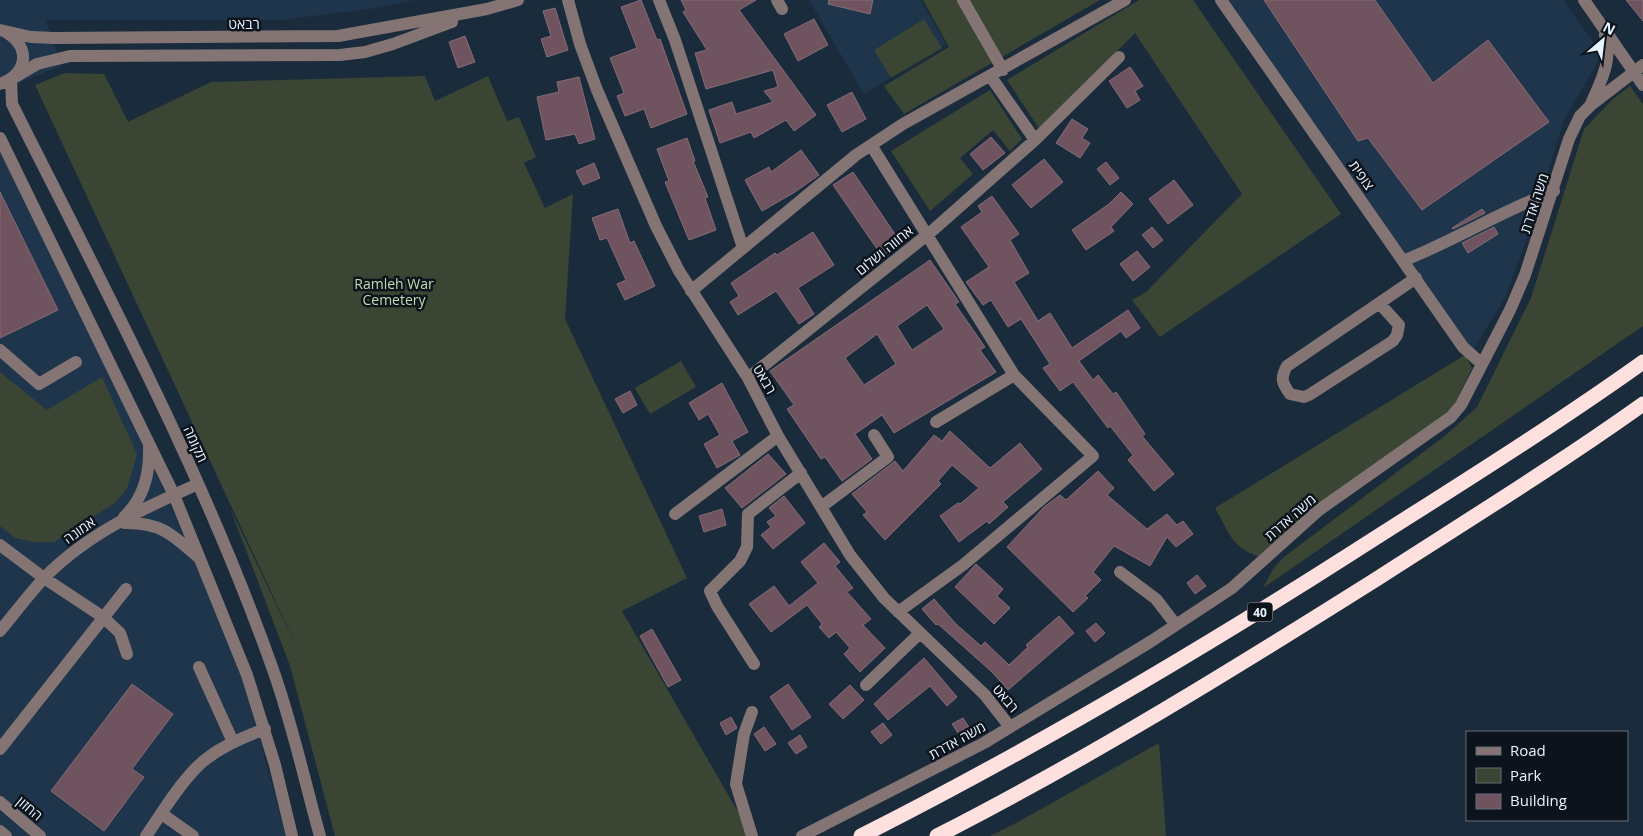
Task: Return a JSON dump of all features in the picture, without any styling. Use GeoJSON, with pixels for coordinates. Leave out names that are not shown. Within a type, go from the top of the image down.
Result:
{"type":"FeatureCollection","features":[{"type":"Feature","properties":{"kind":"highway","name":"40"},"geometry":{"type":"LineString","coordinates":[[861,836],[1008,760],[1185,658],[1484,470],[1643,362]]}},
{"type":"Feature","properties":{"kind":"highway","name":"40"},"geometry":{"type":"LineString","coordinates":[[937,836],[1078,760],[1290,635],[1503,499],[1643,404]]}},
{"type":"Feature","properties":{"kind":"street","name":"רבאט"},"geometry":{"type":"LineString","coordinates":[[8,80],[37,64],[70,56],[306,56],[365,52],[518,0]]}},
{"type":"Feature","properties":{"kind":"street","name":"רבאט"},"geometry":{"type":"LineString","coordinates":[[568,0],[580,44],[597,90],[656,226],[691,291],[748,378],[778,436],[850,555],[898,612],[986,696],[1010,727]]}},
{"type":"Feature","properties":{"kind":"street"},"geometry":{"type":"LineString","coordinates":[[659,0],[675,40],[743,248]]}},
{"type":"Feature","properties":{"kind":"street"},"geometry":{"type":"LineString","coordinates":[[963,0],[1003,70]]}},
{"type":"Feature","properties":{"kind":"street"},"geometry":{"type":"LineString","coordinates":[[691,291],[856,155],[903,124],[991,77],[1125,0]]}},
{"type":"Feature","properties":{"kind":"street","name":"צופית"},"geometry":{"type":"LineString","coordinates":[[1221,0],[1463,347],[1482,364]]}},
{"type":"Feature","properties":{"kind":"street"},"geometry":{"type":"LineString","coordinates":[[1584,0],[1602,27],[1638,68],[1643,85]]}},
{"type":"Feature","properties":{"kind":"street","name":"רבאט"},"geometry":{"type":"LineString","coordinates":[[0,30],[54,38],[306,38],[361,34],[487,9]]}},
{"type":"Feature","properties":{"kind":"street"},"geometry":{"type":"LineString","coordinates":[[1591,104],[1607,61],[1607,42],[1602,27]]}},
{"type":"Feature","properties":{"kind":"street","name":"תקומה"},"geometry":{"type":"LineString","coordinates":[[0,30],[14,39],[22,53],[23,65],[8,80],[12,104],[198,484],[272,666],[300,758],[320,836]]}},
{"type":"Feature","properties":{"kind":"street","name":"אחווה ושלום"},"geometry":{"type":"LineString","coordinates":[[748,378],[927,236],[1035,140],[1119,56]]}},
{"type":"Feature","properties":{"kind":"street","name":"משה אדרת"},"geometry":{"type":"LineString","coordinates":[[802,836],[881,797],[1010,727],[1176,625],[1232,588],[1319,510],[1451,417],[1461,405],[1525,275],[1554,191],[1569,139],[1580,116],[1591,104],[1638,68]]}},
{"type":"Feature","properties":{"kind":"street"},"geometry":{"type":"LineString","coordinates":[[991,77],[1035,140]]}},
{"type":"Feature","properties":{"kind":"street"},"geometry":{"type":"LineString","coordinates":[[0,138],[174,495],[247,675],[264,728],[292,836]]}},
{"type":"Feature","properties":{"kind":"street"},"geometry":{"type":"LineString","coordinates":[[871,145],[1014,375],[1093,456],[978,553],[898,612]]}},
{"type":"Feature","properties":{"kind":"street"},"geometry":{"type":"LineString","coordinates":[[1403,261],[1439,246],[1522,204],[1554,191]]}},
{"type":"Feature","properties":{"kind":"street"},"geometry":{"type":"LineString","coordinates":[[1380,304],[1399,325],[1397,335],[1393,340],[1309,395],[1304,397],[1290,394],[1282,382],[1281,376],[1287,366],[1416,278]]}},
{"type":"Feature","properties":{"kind":"street"},"geometry":{"type":"LineString","coordinates":[[0,350],[39,384],[76,362]]}},
{"type":"Feature","properties":{"kind":"street"},"geometry":{"type":"LineString","coordinates":[[936,422],[1014,375]]}},
{"type":"Feature","properties":{"kind":"street"},"geometry":{"type":"LineString","coordinates":[[821,506],[888,457],[874,435]]}},
{"type":"Feature","properties":{"kind":"street"},"geometry":{"type":"LineString","coordinates":[[675,514],[778,436]]}},
{"type":"Feature","properties":{"kind":"street"},"geometry":{"type":"LineString","coordinates":[[119,523],[136,504],[147,479],[149,442]]}},
{"type":"Feature","properties":{"kind":"street"},"geometry":{"type":"LineString","coordinates":[[754,664],[717,606],[710,591],[740,562],[747,547],[748,514],[801,473]]}},
{"type":"Feature","properties":{"kind":"street","name":"אמונה"},"geometry":{"type":"LineString","coordinates":[[0,631],[44,578],[82,546],[119,523],[198,484]]}},
{"type":"Feature","properties":{"kind":"street"},"geometry":{"type":"LineString","coordinates":[[119,523],[144,522],[159,527],[172,534],[201,560]]}},
{"type":"Feature","properties":{"kind":"street"},"geometry":{"type":"LineString","coordinates":[[0,544],[44,578],[103,617],[120,633],[127,654]]}},
{"type":"Feature","properties":{"kind":"street"},"geometry":{"type":"LineString","coordinates":[[1120,572],[1156,599],[1176,625]]}},
{"type":"Feature","properties":{"kind":"street"},"geometry":{"type":"LineString","coordinates":[[0,749],[126,588]]}},
{"type":"Feature","properties":{"kind":"street"},"geometry":{"type":"LineString","coordinates":[[866,685],[920,633]]}},
{"type":"Feature","properties":{"kind":"street"},"geometry":{"type":"LineString","coordinates":[[200,667],[233,742]]}},
{"type":"Feature","properties":{"kind":"street"},"geometry":{"type":"LineString","coordinates":[[752,712],[744,734],[736,784],[752,836]]}},
{"type":"Feature","properties":{"kind":"street"},"geometry":{"type":"LineString","coordinates":[[146,836],[198,766],[233,742],[264,728]]}},
{"type":"Feature","properties":{"kind":"street","name":"החזון"},"geometry":{"type":"LineString","coordinates":[[0,802],[40,836]]}},
{"type":"Feature","properties":{"kind":"street"},"geometry":{"type":"LineString","coordinates":[[162,814],[193,836]]}},
{"type":"Feature","properties":{"kind":"street"},"geometry":{"type":"LineString","coordinates":[[0,831],[6,836]]}},
{"type":"Feature","properties":{"kind":"shaded area"},"geometry":{"type":"Polygon","coordinates":[[[0,0],[415,0],[377,8],[281,20],[46,20],[62,66],[0,90],[0,0]]]}},
{"type":"Feature","properties":{"kind":"shaded area"},"geometry":{"type":"Polygon","coordinates":[[[809,0],[921,0],[946,44],[864,94],[809,0]]]}},
{"type":"Feature","properties":{"kind":"shaded area"},"geometry":{"type":"Polygon","coordinates":[[[1222,0],[1563,0],[1602,54],[1563,122],[1531,228],[1505,297],[1471,354],[1222,0]]]}},
{"type":"Feature","properties":{"kind":"shaded area"},"geometry":{"type":"Polygon","coordinates":[[[0,153],[110,367],[239,663],[286,836],[0,836],[0,153]]]}},
{"type":"Feature","properties":{"kind":"green space"},"geometry":{"type":"Polygon","coordinates":[[[923,0],[1100,0],[904,114],[884,86],[949,47],[923,0]]]}},
{"type":"Feature","properties":{"kind":"green space"},"geometry":{"type":"Polygon","coordinates":[[[1139,0],[1193,0],[1341,214],[1160,337],[1132,300],[1146,292],[1242,194],[1135,33],[1040,130],[1007,80],[1139,0]]]}},
{"type":"Feature","properties":{"kind":"green space"},"geometry":{"type":"Polygon","coordinates":[[[924,19],[942,48],[891,78],[874,50],[924,19]]]}},
{"type":"Feature","properties":{"kind":"green space","name":"Ramleh War Cemetery"},"geometry":{"type":"Polygon","coordinates":[[[65,73],[104,74],[128,122],[211,82],[425,76],[435,101],[488,76],[507,121],[519,117],[536,157],[524,163],[545,208],[573,194],[565,319],[687,578],[622,611],[752,836],[335,836],[290,666],[230,508],[301,656],[35,85],[65,73]]]}},
{"type":"Feature","properties":{"kind":"green space"},"geometry":{"type":"Polygon","coordinates":[[[1630,86],[1643,104],[1643,326],[1263,588],[1273,569],[1284,557],[1446,435],[1477,407],[1531,298],[1584,129],[1613,99],[1630,86]]]}},
{"type":"Feature","properties":{"kind":"green space"},"geometry":{"type":"Polygon","coordinates":[[[990,90],[1022,139],[1010,151],[993,130],[960,158],[973,174],[930,211],[891,151],[990,90]]]}},
{"type":"Feature","properties":{"kind":"green space"},"geometry":{"type":"Polygon","coordinates":[[[1465,355],[1472,368],[1454,406],[1441,420],[1263,558],[1244,550],[1233,539],[1215,508],[1465,355]]]}},
{"type":"Feature","properties":{"kind":"green space"},"geometry":{"type":"Polygon","coordinates":[[[681,361],[696,387],[650,414],[635,388],[681,361]]]}},
{"type":"Feature","properties":{"kind":"green space"},"geometry":{"type":"Polygon","coordinates":[[[0,372],[47,410],[102,377],[137,454],[127,489],[115,503],[54,542],[34,542],[15,538],[0,526],[0,372]]]}},
{"type":"Feature","properties":{"kind":"green space"},"geometry":{"type":"Polygon","coordinates":[[[1159,743],[1166,836],[990,836],[1014,824],[1159,743]]]}},
{"type":"Feature","properties":{"kind":"building"},"geometry":{"type":"Polygon","coordinates":[[[641,0],[657,40],[660,39],[687,114],[651,128],[644,109],[625,116],[617,96],[624,93],[610,58],[637,48],[621,7],[641,0]]]}},
{"type":"Feature","properties":{"kind":"building"},"geometry":{"type":"Polygon","coordinates":[[[681,0],[756,0],[739,10],[816,115],[794,131],[786,120],[754,138],[751,132],[720,143],[709,110],[732,102],[736,114],[773,102],[764,91],[778,87],[773,70],[706,89],[695,53],[707,50],[683,12],[686,10],[681,0]]]}},
{"type":"Feature","properties":{"kind":"building"},"geometry":{"type":"Polygon","coordinates":[[[829,0],[873,0],[870,14],[828,4],[829,0]]]}},
{"type":"Feature","properties":{"kind":"building"},"geometry":{"type":"Polygon","coordinates":[[[1264,0],[1375,0],[1433,83],[1488,40],[1549,122],[1422,210],[1368,138],[1358,141],[1264,0]]]}},
{"type":"Feature","properties":{"kind":"building"},"geometry":{"type":"Polygon","coordinates":[[[1626,0],[1643,0],[1643,21],[1626,0]]]}},
{"type":"Feature","properties":{"kind":"building"},"geometry":{"type":"Polygon","coordinates":[[[555,8],[568,50],[547,57],[541,39],[551,36],[543,11],[555,8]]]}},
{"type":"Feature","properties":{"kind":"building"},"geometry":{"type":"Polygon","coordinates":[[[814,19],[828,45],[798,61],[784,34],[814,19]]]}},
{"type":"Feature","properties":{"kind":"building"},"geometry":{"type":"Polygon","coordinates":[[[465,36],[475,62],[458,68],[449,42],[465,36]]]}},
{"type":"Feature","properties":{"kind":"building"},"geometry":{"type":"Polygon","coordinates":[[[1130,67],[1143,86],[1135,91],[1140,100],[1127,108],[1109,81],[1130,67]]]}},
{"type":"Feature","properties":{"kind":"building"},"geometry":{"type":"Polygon","coordinates":[[[579,77],[595,139],[579,144],[575,134],[546,140],[537,97],[559,92],[557,82],[579,77]]]}},
{"type":"Feature","properties":{"kind":"building"},"geometry":{"type":"Polygon","coordinates":[[[852,92],[866,119],[842,132],[827,105],[852,92]]]}},
{"type":"Feature","properties":{"kind":"building"},"geometry":{"type":"Polygon","coordinates":[[[1072,119],[1088,129],[1082,138],[1090,143],[1080,158],[1056,143],[1072,119]]]}},
{"type":"Feature","properties":{"kind":"building"},"geometry":{"type":"Polygon","coordinates":[[[991,137],[1005,153],[983,170],[970,154],[991,137]]]}},
{"type":"Feature","properties":{"kind":"building"},"geometry":{"type":"Polygon","coordinates":[[[687,138],[695,161],[693,161],[708,197],[705,198],[716,230],[689,240],[665,182],[669,181],[657,149],[687,138]]]}},
{"type":"Feature","properties":{"kind":"building"},"geometry":{"type":"Polygon","coordinates":[[[801,150],[819,175],[795,192],[762,211],[745,180],[769,167],[771,172],[801,150]]]}},
{"type":"Feature","properties":{"kind":"building"},"geometry":{"type":"Polygon","coordinates":[[[1044,159],[1063,182],[1031,208],[1012,185],[1044,159]]]}},
{"type":"Feature","properties":{"kind":"building"},"geometry":{"type":"Polygon","coordinates":[[[1106,162],[1119,178],[1110,185],[1097,169],[1106,162]]]}},
{"type":"Feature","properties":{"kind":"building"},"geometry":{"type":"Polygon","coordinates":[[[594,163],[600,178],[583,185],[576,171],[594,163]]]}},
{"type":"Feature","properties":{"kind":"building"},"geometry":{"type":"Polygon","coordinates":[[[853,172],[901,243],[882,256],[833,185],[853,172]]]}},
{"type":"Feature","properties":{"kind":"building"},"geometry":{"type":"Polygon","coordinates":[[[1174,180],[1193,205],[1168,224],[1149,199],[1174,180]]]}},
{"type":"Feature","properties":{"kind":"building"},"geometry":{"type":"Polygon","coordinates":[[[0,192],[58,310],[0,338],[0,192]]]}},
{"type":"Feature","properties":{"kind":"building"},"geometry":{"type":"Polygon","coordinates":[[[1121,192],[1133,204],[1111,227],[1114,231],[1086,250],[1072,230],[1109,204],[1121,192]]]}},
{"type":"Feature","properties":{"kind":"building"},"geometry":{"type":"Polygon","coordinates":[[[992,196],[1019,234],[1010,240],[1029,273],[1014,282],[1038,321],[1050,313],[1072,348],[1128,310],[1140,328],[1126,338],[1121,331],[1079,361],[1093,380],[1098,375],[1113,394],[1116,392],[1145,434],[1142,436],[1174,474],[1154,491],[1128,460],[1133,455],[1110,426],[1108,428],[1073,382],[1060,391],[1043,368],[1050,364],[1021,319],[1008,327],[991,300],[983,305],[966,282],[989,267],[961,227],[982,212],[978,206],[992,196]]]}},
{"type":"Feature","properties":{"kind":"building"},"geometry":{"type":"Polygon","coordinates":[[[618,209],[630,243],[634,241],[655,286],[625,300],[617,284],[626,280],[607,238],[600,240],[592,218],[618,209]]]}},
{"type":"Feature","properties":{"kind":"building"},"geometry":{"type":"Polygon","coordinates":[[[1482,209],[1485,213],[1452,228],[1482,209]]]}},
{"type":"Feature","properties":{"kind":"building"},"geometry":{"type":"Polygon","coordinates":[[[1152,227],[1163,240],[1153,248],[1142,235],[1152,227]]]}},
{"type":"Feature","properties":{"kind":"building"},"geometry":{"type":"Polygon","coordinates":[[[1494,227],[1498,234],[1468,253],[1462,243],[1494,227]]]}},
{"type":"Feature","properties":{"kind":"building"},"geometry":{"type":"Polygon","coordinates":[[[813,232],[834,265],[798,288],[814,314],[799,324],[776,291],[738,315],[730,302],[739,296],[731,283],[775,253],[777,255],[813,232]]]}},
{"type":"Feature","properties":{"kind":"building"},"geometry":{"type":"Polygon","coordinates":[[[1137,251],[1150,267],[1133,281],[1120,264],[1137,251]]]}},
{"type":"Feature","properties":{"kind":"building"},"geometry":{"type":"Polygon","coordinates":[[[930,260],[959,302],[955,304],[985,347],[980,350],[996,372],[894,433],[882,415],[855,434],[872,459],[842,481],[825,457],[821,459],[787,409],[794,405],[770,371],[930,260]],[[927,305],[897,326],[912,350],[944,329],[927,305]],[[877,334],[845,358],[864,385],[896,364],[877,334]]]}},
{"type":"Feature","properties":{"kind":"building"},"geometry":{"type":"Polygon","coordinates":[[[722,383],[748,432],[732,441],[740,455],[717,468],[704,444],[720,435],[708,414],[699,420],[689,403],[722,383]]]}},
{"type":"Feature","properties":{"kind":"building"},"geometry":{"type":"Polygon","coordinates":[[[630,391],[637,405],[623,413],[615,399],[630,391]]]}},
{"type":"Feature","properties":{"kind":"building"},"geometry":{"type":"Polygon","coordinates":[[[950,431],[990,468],[1020,443],[1042,469],[1003,502],[1008,507],[989,524],[987,521],[959,542],[940,516],[958,503],[960,504],[979,488],[952,465],[938,481],[941,484],[885,540],[863,515],[867,512],[852,494],[895,461],[903,471],[934,435],[942,441],[950,431]]]}},
{"type":"Feature","properties":{"kind":"building"},"geometry":{"type":"Polygon","coordinates":[[[768,454],[786,474],[742,508],[725,488],[768,454]]]}},
{"type":"Feature","properties":{"kind":"building"},"geometry":{"type":"Polygon","coordinates":[[[1098,471],[1114,488],[1107,495],[1147,529],[1167,514],[1177,525],[1183,521],[1193,534],[1176,547],[1167,537],[1150,566],[1114,546],[1093,572],[1101,580],[1085,596],[1088,598],[1073,612],[1007,547],[1044,507],[1060,495],[1066,500],[1098,471]]]}},
{"type":"Feature","properties":{"kind":"building"},"geometry":{"type":"Polygon","coordinates":[[[784,496],[805,523],[773,549],[761,535],[771,527],[767,522],[776,516],[769,508],[784,496]]]}},
{"type":"Feature","properties":{"kind":"building"},"geometry":{"type":"Polygon","coordinates":[[[722,509],[726,525],[704,532],[699,516],[722,509]]]}},
{"type":"Feature","properties":{"kind":"building"},"geometry":{"type":"Polygon","coordinates":[[[824,543],[840,562],[835,566],[853,588],[847,592],[871,619],[863,625],[885,648],[860,672],[844,654],[850,648],[836,632],[829,638],[819,627],[822,624],[807,605],[771,632],[749,604],[774,586],[789,606],[818,583],[801,562],[824,543]]]}},
{"type":"Feature","properties":{"kind":"building"},"geometry":{"type":"Polygon","coordinates":[[[976,564],[1003,589],[997,596],[1010,608],[994,624],[955,587],[976,564]]]}},
{"type":"Feature","properties":{"kind":"building"},"geometry":{"type":"Polygon","coordinates":[[[1197,575],[1206,586],[1195,594],[1187,583],[1197,575]]]}},
{"type":"Feature","properties":{"kind":"building"},"geometry":{"type":"Polygon","coordinates":[[[934,599],[956,624],[981,646],[985,642],[1009,665],[1028,647],[1026,645],[1059,616],[1074,633],[1008,690],[992,672],[938,624],[936,625],[922,609],[934,599]]]}},
{"type":"Feature","properties":{"kind":"building"},"geometry":{"type":"Polygon","coordinates":[[[1096,623],[1105,633],[1095,642],[1086,631],[1096,623]]]}},
{"type":"Feature","properties":{"kind":"building"},"geometry":{"type":"Polygon","coordinates":[[[652,629],[681,680],[668,687],[640,636],[652,629]]]}},
{"type":"Feature","properties":{"kind":"building"},"geometry":{"type":"Polygon","coordinates":[[[924,658],[957,697],[947,706],[930,686],[888,720],[874,704],[924,658]]]}},
{"type":"Feature","properties":{"kind":"building"},"geometry":{"type":"Polygon","coordinates":[[[132,684],[173,714],[132,769],[144,777],[104,831],[51,791],[132,684]]]}},
{"type":"Feature","properties":{"kind":"building"},"geometry":{"type":"Polygon","coordinates":[[[788,684],[811,717],[792,730],[770,697],[788,684]]]}},
{"type":"Feature","properties":{"kind":"building"},"geometry":{"type":"Polygon","coordinates":[[[850,685],[864,700],[843,719],[829,704],[850,685]]]}},
{"type":"Feature","properties":{"kind":"building"},"geometry":{"type":"Polygon","coordinates":[[[731,717],[737,728],[726,735],[720,723],[731,717]]]}},
{"type":"Feature","properties":{"kind":"building"},"geometry":{"type":"Polygon","coordinates":[[[963,718],[970,729],[960,736],[952,724],[963,718]]]}},
{"type":"Feature","properties":{"kind":"building"},"geometry":{"type":"Polygon","coordinates":[[[883,723],[892,735],[881,744],[871,732],[883,723]]]}},
{"type":"Feature","properties":{"kind":"building"},"geometry":{"type":"Polygon","coordinates":[[[764,727],[776,744],[765,751],[754,734],[764,727]]]}},
{"type":"Feature","properties":{"kind":"building"},"geometry":{"type":"Polygon","coordinates":[[[800,735],[807,747],[796,754],[788,743],[800,735]]]}}]}
